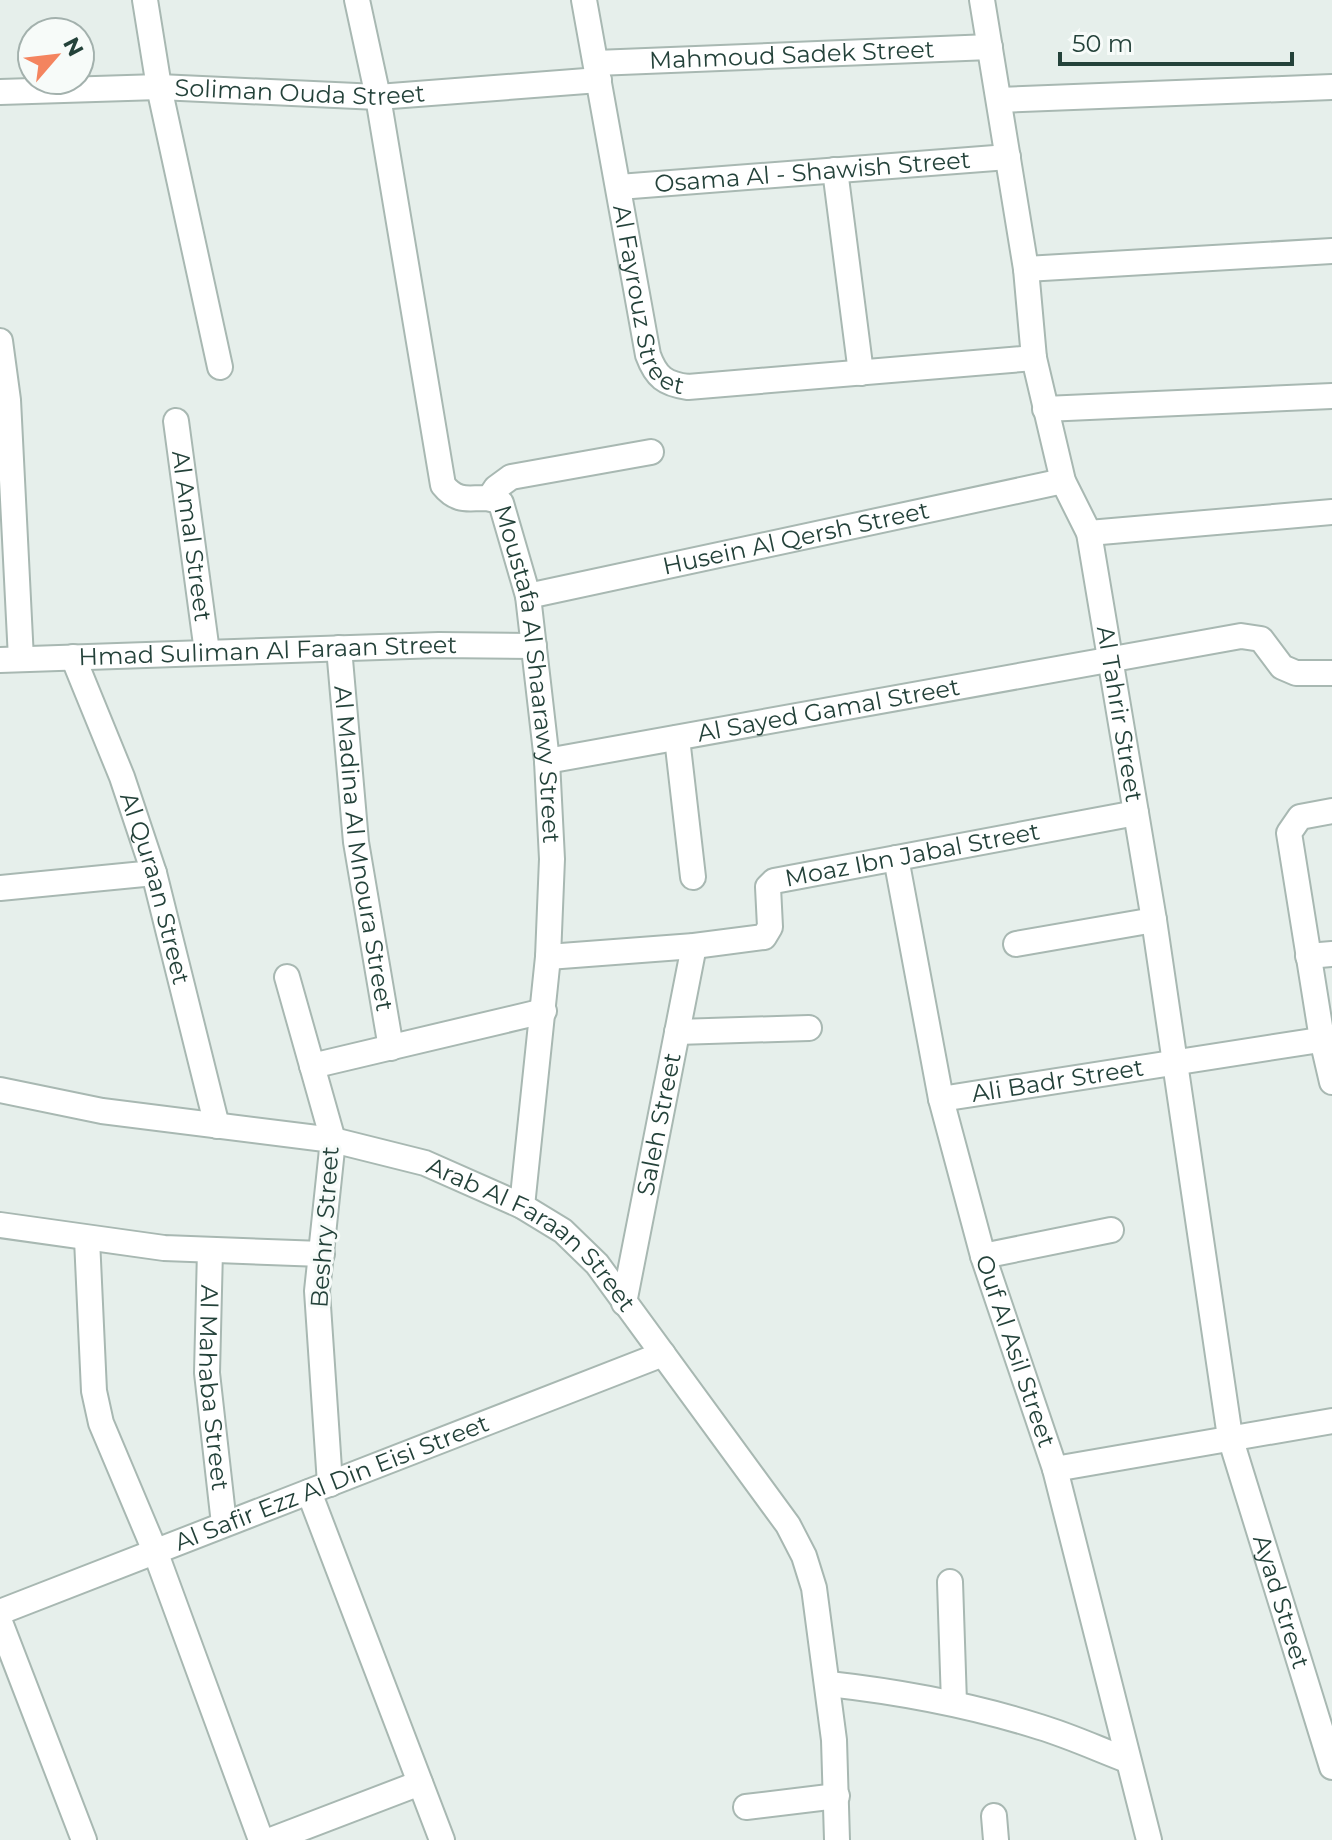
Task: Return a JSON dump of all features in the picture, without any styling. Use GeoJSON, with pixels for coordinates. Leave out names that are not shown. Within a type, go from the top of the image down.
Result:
{"type":"FeatureCollection","features":[{"type":"Feature","properties":{"kind":"street"},"geometry":{"type":"LineString","coordinates":[[145,0],[159,87],[220,367]]}},
{"type":"Feature","properties":{"kind":"street","name":"Moustafa Al Shaarawy Street"},"geometry":{"type":"LineString","coordinates":[[357,0],[378,97],[443,485],[452,495],[464,499],[490,497],[501,503],[528,596],[547,761],[552,859],[544,1011],[522,1206]]}},
{"type":"Feature","properties":{"kind":"street","name":"Al Fayrouz Street"},"geometry":{"type":"LineString","coordinates":[[584,0],[648,355],[654,373],[669,385],[688,387],[1034,358]]}},
{"type":"Feature","properties":{"kind":"street","name":"Al Tahrir Street"},"geometry":{"type":"LineString","coordinates":[[982,0],[1026,269],[1034,358],[1063,481],[1089,533],[1154,920],[1230,1437]]}},
{"type":"Feature","properties":{"kind":"street","name":"Mahmoud Sadek Street"},"geometry":{"type":"LineString","coordinates":[[598,72],[990,47]]}},
{"type":"Feature","properties":{"kind":"street","name":"Soliman Ouda Street"},"geometry":{"type":"LineString","coordinates":[[0,92],[159,87],[378,97],[598,72]]}},
{"type":"Feature","properties":{"kind":"street"},"geometry":{"type":"LineString","coordinates":[[999,100],[1332,87]]}},
{"type":"Feature","properties":{"kind":"street","name":"Osama Al - Shawish Street"},"geometry":{"type":"LineString","coordinates":[[619,187],[1008,157]]}},
{"type":"Feature","properties":{"kind":"street"},"geometry":{"type":"LineString","coordinates":[[835,170],[861,373]]}},
{"type":"Feature","properties":{"kind":"street"},"geometry":{"type":"LineString","coordinates":[[1026,269],[1332,251]]}},
{"type":"Feature","properties":{"kind":"street"},"geometry":{"type":"LineString","coordinates":[[0,341],[8,400],[10,659]]}},
{"type":"Feature","properties":{"kind":"street"},"geometry":{"type":"LineString","coordinates":[[1045,409],[1332,396]]}},
{"type":"Feature","properties":{"kind":"street","name":"Al Amal Street"},"geometry":{"type":"LineString","coordinates":[[176,421],[207,652]]}},
{"type":"Feature","properties":{"kind":"street"},"geometry":{"type":"LineString","coordinates":[[490,497],[511,477],[651,452]]}},
{"type":"Feature","properties":{"kind":"street","name":"Husein Al Qersh Street"},"geometry":{"type":"LineString","coordinates":[[528,596],[1063,481]]}},
{"type":"Feature","properties":{"kind":"street"},"geometry":{"type":"LineString","coordinates":[[1089,533],[1332,512]]}},
{"type":"Feature","properties":{"kind":"street","name":"Al Sayed Gamal Street"},"geometry":{"type":"LineString","coordinates":[[547,761],[1251,636],[1268,646],[1282,667],[1296,673],[1332,673]]}},
{"type":"Feature","properties":{"kind":"street","name":"Hmad Suliman Al Faraan Street"},"geometry":{"type":"LineString","coordinates":[[10,659],[439,645],[534,646]]}},
{"type":"Feature","properties":{"kind":"street","name":"Al Madina Al Mnoura Street"},"geometry":{"type":"LineString","coordinates":[[339,648],[356,842],[391,1048]]}},
{"type":"Feature","properties":{"kind":"street","name":"Al Quraan Street"},"geometry":{"type":"LineString","coordinates":[[73,657],[122,777],[154,873],[217,1126]]}},
{"type":"Feature","properties":{"kind":"street"},"geometry":{"type":"LineString","coordinates":[[677,738],[693,877]]}},
{"type":"Feature","properties":{"kind":"street"},"geometry":{"type":"LineString","coordinates":[[1332,811],[1300,817],[1289,833],[1320,955],[1332,1082]]}},
{"type":"Feature","properties":{"kind":"street","name":"Moaz Ibn Jabal Street"},"geometry":{"type":"LineString","coordinates":[[548,957],[694,946],[764,937],[770,927],[768,887],[774,881],[1136,813]]}},
{"type":"Feature","properties":{"kind":"street","name":"Ouf Al Asil Street"},"geometry":{"type":"LineString","coordinates":[[896,858],[941,1099],[983,1256],[1055,1469],[1149,1840]]}},
{"type":"Feature","properties":{"kind":"street"},"geometry":{"type":"LineString","coordinates":[[0,888],[154,873]]}},
{"type":"Feature","properties":{"kind":"street"},"geometry":{"type":"LineString","coordinates":[[1016,944],[1154,920]]}},
{"type":"Feature","properties":{"kind":"street","name":"Saleh Street"},"geometry":{"type":"LineString","coordinates":[[624,1303],[694,946]]}},
{"type":"Feature","properties":{"kind":"street","name":"Beshry Street"},"geometry":{"type":"LineString","coordinates":[[287,977],[333,1140],[317,1291],[319,1488],[442,1840]]}},
{"type":"Feature","properties":{"kind":"street"},"geometry":{"type":"LineString","coordinates":[[312,1066],[544,1011]]}},
{"type":"Feature","properties":{"kind":"street"},"geometry":{"type":"LineString","coordinates":[[677,1032],[809,1028]]}},
{"type":"Feature","properties":{"kind":"street","name":"Ali Badr Street"},"geometry":{"type":"LineString","coordinates":[[941,1099],[1327,1039]]}},
{"type":"Feature","properties":{"kind":"street","name":"Arab Al Faraan Street"},"geometry":{"type":"LineString","coordinates":[[0,1090],[102,1111],[333,1140],[425,1163],[522,1206],[563,1231],[597,1264],[788,1525],[804,1556],[814,1588],[829,1684],[837,1840]]}},
{"type":"Feature","properties":{"kind":"street"},"geometry":{"type":"LineString","coordinates":[[0,1225],[87,1239],[210,1250],[322,1254]]}},
{"type":"Feature","properties":{"kind":"street"},"geometry":{"type":"LineString","coordinates":[[983,1256],[1111,1230]]}},
{"type":"Feature","properties":{"kind":"street"},"geometry":{"type":"LineString","coordinates":[[87,1239],[96,1402],[101,1423],[155,1551],[261,1840]]}},
{"type":"Feature","properties":{"kind":"street","name":"Al Mahaba Street"},"geometry":{"type":"LineString","coordinates":[[210,1250],[207,1373],[224,1524]]}},
{"type":"Feature","properties":{"kind":"street","name":"Al Safir Ezz Al Din Eisi Street"},"geometry":{"type":"LineString","coordinates":[[0,1612],[663,1354]]}},
{"type":"Feature","properties":{"kind":"street"},"geometry":{"type":"LineString","coordinates":[[1055,1469],[1332,1421]]}},
{"type":"Feature","properties":{"kind":"street","name":"Ayad Street"},"geometry":{"type":"LineString","coordinates":[[1230,1437],[1332,1767]]}},
{"type":"Feature","properties":{"kind":"street"},"geometry":{"type":"LineString","coordinates":[[950,1582],[954,1703]]}},
{"type":"Feature","properties":{"kind":"street"},"geometry":{"type":"LineString","coordinates":[[0,1622],[84,1840]]}},
{"type":"Feature","properties":{"kind":"street"},"geometry":{"type":"LineString","coordinates":[[829,1684],[954,1703],[1042,1727],[1127,1760]]}},
{"type":"Feature","properties":{"kind":"street"},"geometry":{"type":"LineString","coordinates":[[271,1840],[420,1783]]}},
{"type":"Feature","properties":{"kind":"street"},"geometry":{"type":"LineString","coordinates":[[746,1807],[837,1796]]}}]}
